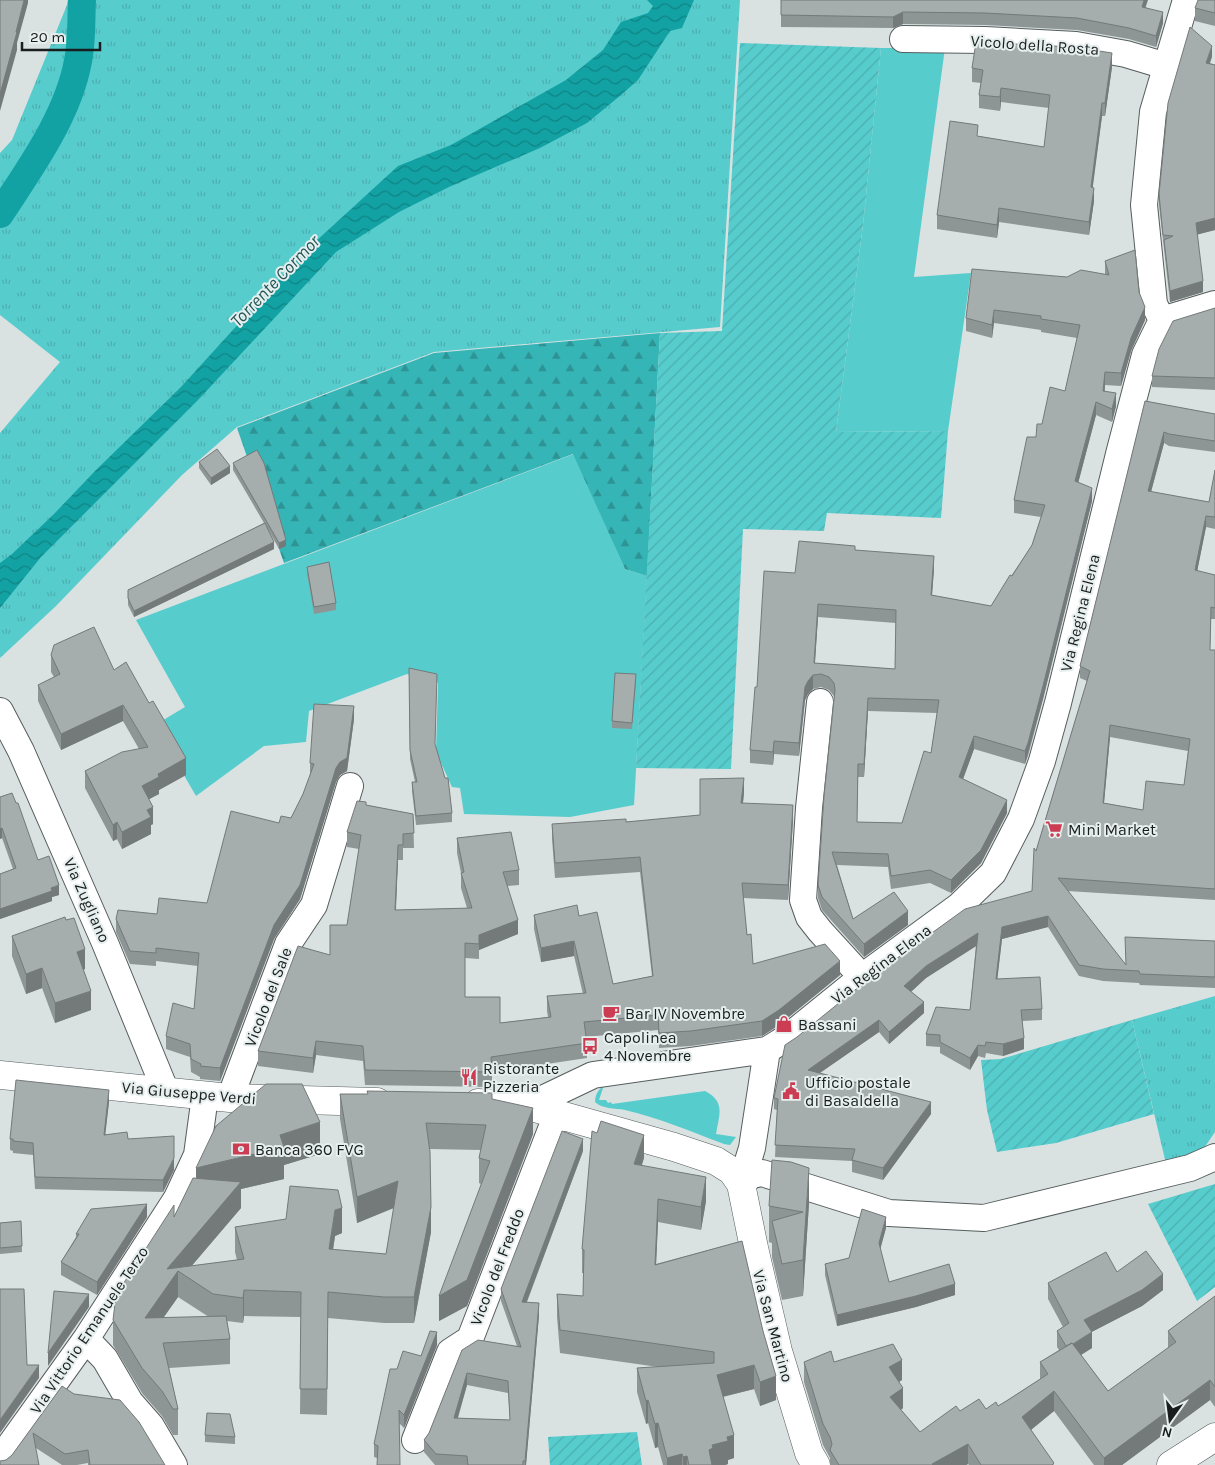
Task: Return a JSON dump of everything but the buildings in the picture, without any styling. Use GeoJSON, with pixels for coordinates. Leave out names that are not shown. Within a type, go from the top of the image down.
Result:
{"type":"FeatureCollection","features":[{"type":"Feature","properties":{"kind":"main road","name":"Via Giuseppe Verdi"},"geometry":{"type":"LineString","coordinates":[[0,1075],[217,1097],[405,1102]]}},
{"type":"Feature","properties":{"kind":"main road"},"geometry":{"type":"LineString","coordinates":[[455,1102],[510,1103],[557,1114],[716,1161],[732,1171],[741,1184]]}},
{"type":"Feature","properties":{"kind":"main road","name":"Via San Martino"},"geometry":{"type":"LineString","coordinates":[[741,1184],[778,1351],[809,1453],[816,1465]]}},
{"type":"Feature","properties":{"kind":"main road"},"geometry":{"type":"LineString","coordinates":[[1171,1465],[1215,1437]]}},
{"type":"Feature","properties":{"kind":"street"},"geometry":{"type":"LineString","coordinates":[[1186,0],[1153,112],[1144,206],[1154,304],[1162,320],[1215,304]]}},
{"type":"Feature","properties":{"kind":"street","name":"Vicolo della Rosta"},"geometry":{"type":"LineString","coordinates":[[903,39],[985,40],[1076,45],[1126,54],[1166,66]]}},
{"type":"Feature","properties":{"kind":"street","name":"Via Regina Elena"},"geometry":{"type":"LineString","coordinates":[[767,1050],[788,1036],[862,976],[959,906],[994,874],[1021,819],[1042,761],[1120,450],[1146,355],[1162,320]]}},
{"type":"Feature","properties":{"kind":"street"},"geometry":{"type":"LineString","coordinates":[[820,702],[809,808],[803,900],[809,917],[862,976]]}},
{"type":"Feature","properties":{"kind":"street","name":"Via Zugliano"},"geometry":{"type":"LineString","coordinates":[[0,711],[20,750],[105,943],[166,1092]]}},
{"type":"Feature","properties":{"kind":"street","name":"Vicolo del Sale"},"geometry":{"type":"LineString","coordinates":[[177,1198],[197,1155],[217,1097],[288,944],[314,905],[350,786]]}},
{"type":"Feature","properties":{"kind":"street"},"geometry":{"type":"LineString","coordinates":[[528,1106],[593,1075],[767,1050],[752,1148],[741,1184]]}},
{"type":"Feature","properties":{"kind":"street","name":"Vicolo del Freddo"},"geometry":{"type":"LineString","coordinates":[[415,1440],[450,1352],[470,1339],[557,1114]]}},
{"type":"Feature","properties":{"kind":"street"},"geometry":{"type":"LineString","coordinates":[[741,1184],[752,1175],[762,1173],[889,1213],[984,1218],[1190,1168],[1215,1157]]}},
{"type":"Feature","properties":{"kind":"street","name":"Via Vittorio Emanuele Terzo"},"geometry":{"type":"LineString","coordinates":[[0,1459],[86,1339],[177,1198]]}},
{"type":"Feature","properties":{"kind":"street"},"geometry":{"type":"LineString","coordinates":[[86,1339],[105,1359],[130,1402],[151,1426],[174,1465]]}},
{"type":"Feature","properties":{"kind":"green space"},"geometry":{"type":"Polygon","coordinates":[[[68,0],[740,0],[720,327],[434,352],[237,427],[182,475],[56,606],[0,658],[0,433],[60,362],[0,315],[0,153],[12,140],[68,0]]]}},
{"type":"Feature","properties":{"kind":"green space"},"geometry":{"type":"Polygon","coordinates":[[[740,43],[881,48],[863,225],[836,432],[948,431],[941,518],[827,513],[824,531],[743,529],[731,769],[636,768],[660,333],[722,331],[740,43]]]}},
{"type":"Feature","properties":{"kind":"green space"},"geometry":{"type":"Polygon","coordinates":[[[881,48],[945,48],[914,277],[971,273],[948,431],[836,432],[863,225],[881,48]]]}},
{"type":"Feature","properties":{"kind":"green space"},"geometry":{"type":"Polygon","coordinates":[[[660,333],[647,576],[625,569],[573,454],[284,563],[237,428],[434,353],[660,333]]]}},
{"type":"Feature","properties":{"kind":"green space"},"geometry":{"type":"Polygon","coordinates":[[[574,454],[625,569],[647,576],[634,805],[570,817],[464,814],[460,788],[452,787],[436,752],[438,683],[407,674],[309,711],[306,742],[264,746],[196,796],[155,725],[185,707],[136,620],[574,454]]]}},
{"type":"Feature","properties":{"kind":"green space"},"geometry":{"type":"Polygon","coordinates":[[[1215,996],[1215,1132],[1202,1151],[1167,1168],[1132,1020],[1215,996]]]}},
{"type":"Feature","properties":{"kind":"green space"},"geometry":{"type":"Polygon","coordinates":[[[1132,1020],[1154,1114],[1056,1143],[997,1152],[987,1110],[981,1060],[1001,1059],[1132,1020]]]}},
{"type":"Feature","properties":{"kind":"green space"},"geometry":{"type":"Polygon","coordinates":[[[604,1085],[599,1100],[606,1100],[612,1104],[705,1091],[716,1100],[720,1110],[716,1134],[736,1137],[730,1145],[724,1144],[650,1117],[601,1106],[595,1102],[595,1099],[597,1093],[604,1085]]]}},
{"type":"Feature","properties":{"kind":"green space"},"geometry":{"type":"Polygon","coordinates":[[[1215,1184],[1215,1287],[1197,1301],[1148,1204],[1215,1184]]]}},
{"type":"Feature","properties":{"kind":"green space"},"geometry":{"type":"Polygon","coordinates":[[[637,1432],[642,1465],[550,1465],[548,1437],[637,1432]]]}},
{"type":"Feature","properties":{"kind":"water"},"geometry":{"type":"Polygon","coordinates":[[[647,0],[694,0],[682,28],[670,31],[638,80],[587,123],[540,148],[449,187],[399,212],[336,252],[198,400],[41,557],[0,608],[0,563],[54,514],[181,387],[303,253],[398,166],[451,145],[566,80],[603,50],[621,22],[648,13],[653,6],[647,0]]]}},
{"type":"Feature","properties":{"kind":"waterway"},"geometry":{"type":"LineString","coordinates":[[0,214],[46,141],[66,102],[79,54],[82,0]]}},
{"type":"Feature","properties":{"kind":"place","name":"Mini Market"},"geometry":{"type":"Point","coordinates":[1054,829]}},
{"type":"Feature","properties":{"kind":"place","name":"Bar IV Novembre"},"geometry":{"type":"Point","coordinates":[611,1013]}},
{"type":"Feature","properties":{"kind":"place","name":"Bassani"},"geometry":{"type":"Point","coordinates":[784,1024]}},
{"type":"Feature","properties":{"kind":"place","name":"Capolinea 4 Novembre"},"geometry":{"type":"Point","coordinates":[590,1046]}},
{"type":"Feature","properties":{"kind":"place","name":"Ristorante Pizzeria"},"geometry":{"type":"Point","coordinates":[469,1077]}},
{"type":"Feature","properties":{"kind":"place","name":"Ufficio postale di Basaldella"},"geometry":{"type":"Point","coordinates":[791,1091]}},
{"type":"Feature","properties":{"kind":"place","name":"Banca 360 FVG"},"geometry":{"type":"Point","coordinates":[241,1149]}},
{"type":"Feature","properties":{"kind":"water label","name":"Torrente Cormor"},"geometry":{"type":"Point","coordinates":[275,281]}}]}
